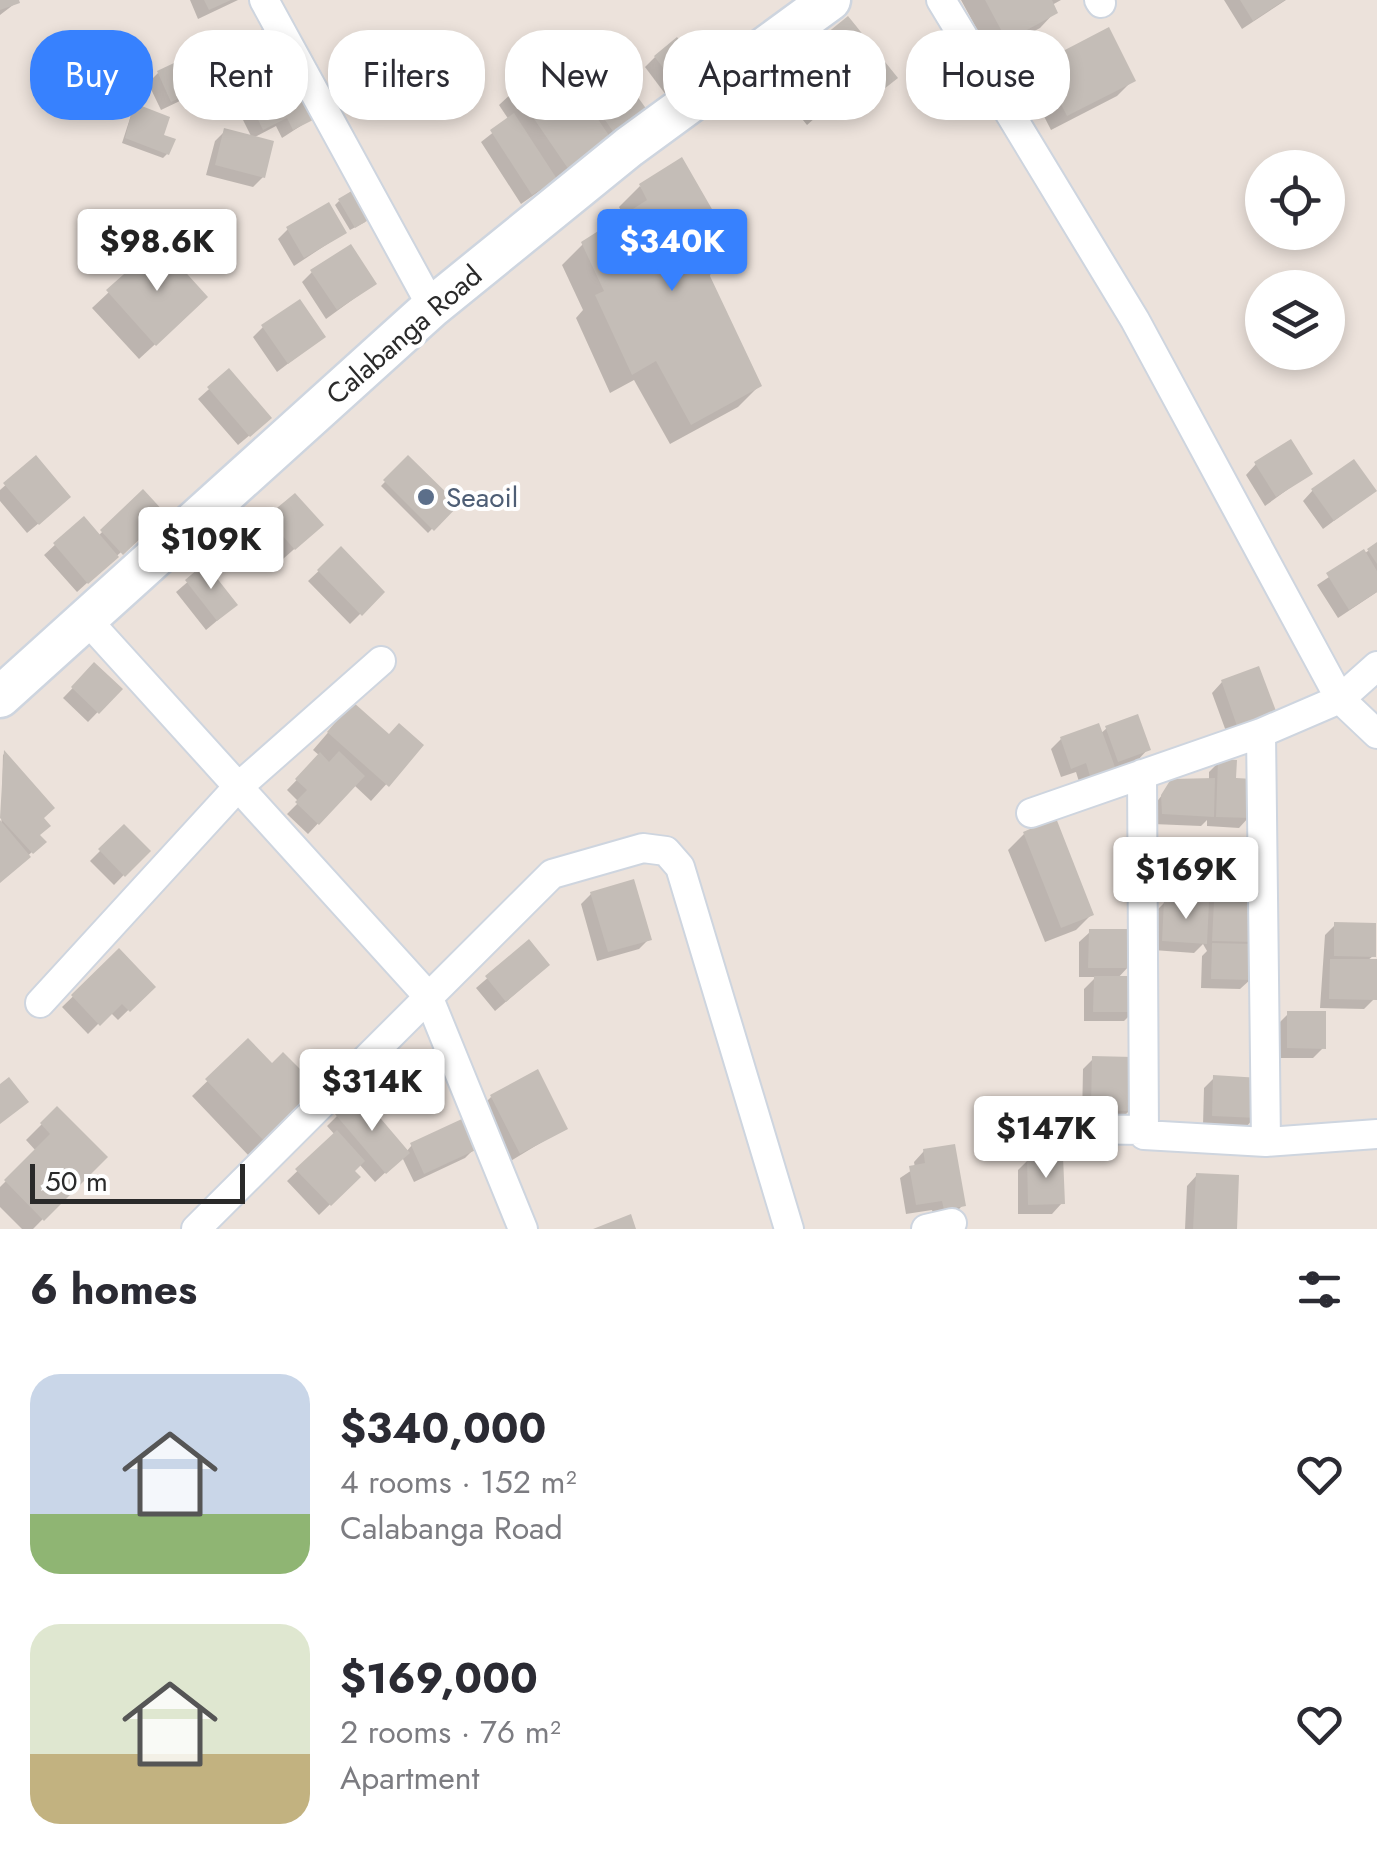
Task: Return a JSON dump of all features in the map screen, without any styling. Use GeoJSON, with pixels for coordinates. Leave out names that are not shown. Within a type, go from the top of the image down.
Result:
{"type":"FeatureCollection","features":[{"type":"Feature","properties":{"kind":"main road","name":"Calabanga Road"},"geometry":{"type":"LineString","coordinates":[[0,697],[432,307],[629,147],[830,0]]}},
{"type":"Feature","properties":{"kind":"street"},"geometry":{"type":"LineString","coordinates":[[264,0],[432,307]]}},
{"type":"Feature","properties":{"kind":"street"},"geometry":{"type":"LineString","coordinates":[[941,0],[1134,320],[1340,698],[1377,734]]}},
{"type":"Feature","properties":{"kind":"street"},"geometry":{"type":"LineString","coordinates":[[87,620],[236,789],[428,996],[522,1229]]}},
{"type":"Feature","properties":{"kind":"street"},"geometry":{"type":"LineString","coordinates":[[40,1003],[236,789],[380,661]]}},
{"type":"Feature","properties":{"kind":"street"},"geometry":{"type":"LineString","coordinates":[[1031,813],[1261,733],[1340,698],[1377,666]]}},
{"type":"Feature","properties":{"kind":"street"},"geometry":{"type":"LineString","coordinates":[[1261,733],[1266,1142]]}},
{"type":"Feature","properties":{"kind":"street"},"geometry":{"type":"LineString","coordinates":[[1142,774],[1144,1134],[1266,1142],[1377,1134]]}},
{"type":"Feature","properties":{"kind":"street"},"geometry":{"type":"LineString","coordinates":[[196,1229],[552,874],[643,848],[666,850],[680,867],[789,1229]]}},
{"type":"Feature","properties":{"kind":"street"},"geometry":{"type":"LineString","coordinates":[[1002,1128],[1144,1130]]}},
{"type":"Feature","properties":{"kind":"building"},"geometry":{"type":"Polygon","coordinates":[[[0,0],[19,0],[20,3],[0,10],[0,0]]]}},
{"type":"Feature","properties":{"kind":"building"},"geometry":{"type":"Polygon","coordinates":[[[204,0],[231,0],[209,10],[204,0]]]}},
{"type":"Feature","properties":{"kind":"building"},"geometry":{"type":"Polygon","coordinates":[[[985,0],[1052,0],[1058,13],[1027,30],[1001,30],[985,0]]]}},
{"type":"Feature","properties":{"kind":"building"},"geometry":{"type":"Polygon","coordinates":[[[1240,0],[1285,0],[1253,21],[1240,0]]]}},
{"type":"Feature","properties":{"kind":"building"},"geometry":{"type":"Polygon","coordinates":[[[848,16],[859,30],[831,30],[848,16]]]}},
{"type":"Feature","properties":{"kind":"building"},"geometry":{"type":"Polygon","coordinates":[[[1109,27],[1136,81],[1070,114],[1070,47],[1109,27]]]}},
{"type":"Feature","properties":{"kind":"building"},"geometry":{"type":"Polygon","coordinates":[[[663,49],[663,68],[654,56],[663,49]]]}},
{"type":"Feature","properties":{"kind":"building"},"geometry":{"type":"Polygon","coordinates":[[[173,63],[173,101],[171,102],[157,71],[173,63]]]}},
{"type":"Feature","properties":{"kind":"building"},"geometry":{"type":"Polygon","coordinates":[[[886,63],[898,78],[886,87],[886,63]]]}},
{"type":"Feature","properties":{"kind":"building"},"geometry":{"type":"Polygon","coordinates":[[[308,94],[319,117],[293,130],[288,120],[308,120],[308,94]]]}},
{"type":"Feature","properties":{"kind":"building"},"geometry":{"type":"Polygon","coordinates":[[[153,110],[170,117],[164,135],[176,139],[169,155],[125,138],[130,120],[153,120],[153,110]]]}},
{"type":"Feature","properties":{"kind":"building"},"geometry":{"type":"Polygon","coordinates":[[[505,119],[519,120],[557,179],[532,195],[490,130],[505,119]]]}},
{"type":"Feature","properties":{"kind":"building"},"geometry":{"type":"Polygon","coordinates":[[[258,120],[283,120],[263,130],[258,120]]]}},
{"type":"Feature","properties":{"kind":"building"},"geometry":{"type":"Polygon","coordinates":[[[535,120],[599,120],[612,140],[569,170],[535,120]]]}},
{"type":"Feature","properties":{"kind":"building"},"geometry":{"type":"Polygon","coordinates":[[[605,120],[641,120],[617,137],[605,120]]]}},
{"type":"Feature","properties":{"kind":"building"},"geometry":{"type":"Polygon","coordinates":[[[224,128],[274,141],[265,178],[215,165],[224,128]]]}},
{"type":"Feature","properties":{"kind":"building"},"geometry":{"type":"Polygon","coordinates":[[[682,157],[724,230],[710,276],[762,386],[691,425],[656,361],[632,375],[595,295],[604,291],[581,242],[647,200],[639,184],[682,157]]]}},
{"type":"Feature","properties":{"kind":"building"},"geometry":{"type":"Polygon","coordinates":[[[355,189],[372,218],[355,228],[338,199],[355,189]]]}},
{"type":"Feature","properties":{"kind":"building"},"geometry":{"type":"Polygon","coordinates":[[[329,202],[347,233],[304,258],[286,227],[329,202]]]}},
{"type":"Feature","properties":{"kind":"building"},"geometry":{"type":"Polygon","coordinates":[[[159,243],[208,297],[156,346],[106,290],[159,243]]]}},
{"type":"Feature","properties":{"kind":"building"},"geometry":{"type":"Polygon","coordinates":[[[351,244],[377,284],[337,310],[310,270],[351,244]]]}},
{"type":"Feature","properties":{"kind":"building"},"geometry":{"type":"Polygon","coordinates":[[[300,299],[326,337],[288,364],[261,325],[300,299]]]}},
{"type":"Feature","properties":{"kind":"building"},"geometry":{"type":"Polygon","coordinates":[[[229,368],[272,418],[250,437],[207,387],[229,368]]]}},
{"type":"Feature","properties":{"kind":"building"},"geometry":{"type":"Polygon","coordinates":[[[1291,439],[1313,474],[1276,497],[1254,462],[1291,439]]]}},
{"type":"Feature","properties":{"kind":"building"},"geometry":{"type":"Polygon","coordinates":[[[36,455],[71,497],[39,525],[3,483],[36,455]]]}},
{"type":"Feature","properties":{"kind":"building"},"geometry":{"type":"Polygon","coordinates":[[[408,455],[459,505],[434,531],[383,480],[408,455]]]}},
{"type":"Feature","properties":{"kind":"building"},"geometry":{"type":"Polygon","coordinates":[[[1354,459],[1377,491],[1334,521],[1311,489],[1354,459]]]}},
{"type":"Feature","properties":{"kind":"building"},"geometry":{"type":"Polygon","coordinates":[[[143,489],[166,514],[123,555],[100,530],[143,489]]]}},
{"type":"Feature","properties":{"kind":"building"},"geometry":{"type":"Polygon","coordinates":[[[295,493],[324,525],[295,550],[266,517],[295,493]]]}},
{"type":"Feature","properties":{"kind":"building"},"geometry":{"type":"Polygon","coordinates":[[[84,516],[119,557],[88,584],[53,543],[84,516]]]}},
{"type":"Feature","properties":{"kind":"building"},"geometry":{"type":"Polygon","coordinates":[[[1377,542],[1377,564],[1367,549],[1377,542]]]}},
{"type":"Feature","properties":{"kind":"building"},"geometry":{"type":"Polygon","coordinates":[[[341,546],[385,592],[362,616],[317,570],[341,546]]]}},
{"type":"Feature","properties":{"kind":"building"},"geometry":{"type":"Polygon","coordinates":[[[1364,549],[1377,571],[1377,592],[1349,610],[1326,573],[1364,549]]]}},
{"type":"Feature","properties":{"kind":"building"},"geometry":{"type":"Polygon","coordinates":[[[205,563],[238,605],[217,621],[185,580],[205,563]]]}},
{"type":"Feature","properties":{"kind":"building"},"geometry":{"type":"Polygon","coordinates":[[[94,662],[123,689],[99,714],[71,687],[94,662]]]}},
{"type":"Feature","properties":{"kind":"building"},"geometry":{"type":"Polygon","coordinates":[[[1259,666],[1276,711],[1237,726],[1221,680],[1259,666]]]}},
{"type":"Feature","properties":{"kind":"building"},"geometry":{"type":"Polygon","coordinates":[[[353,702],[389,734],[399,723],[424,745],[389,787],[327,732],[353,702]]]}},
{"type":"Feature","properties":{"kind":"building"},"geometry":{"type":"Polygon","coordinates":[[[1138,714],[1151,750],[1118,762],[1105,726],[1138,714]]]}},
{"type":"Feature","properties":{"kind":"building"},"geometry":{"type":"Polygon","coordinates":[[[1099,723],[1115,767],[1090,776],[1086,763],[1071,769],[1060,737],[1099,723]]]}},
{"type":"Feature","properties":{"kind":"building"},"geometry":{"type":"Polygon","coordinates":[[[4,750],[55,808],[44,818],[51,826],[40,835],[47,842],[33,854],[0,818],[4,750]]]}},
{"type":"Feature","properties":{"kind":"building"},"geometry":{"type":"Polygon","coordinates":[[[339,751],[365,776],[319,825],[295,802],[307,790],[295,779],[320,752],[329,762],[339,751]]]}},
{"type":"Feature","properties":{"kind":"building"},"geometry":{"type":"Polygon","coordinates":[[[1218,759],[1237,760],[1236,778],[1253,779],[1251,818],[1216,817],[1218,759]]]}},
{"type":"Feature","properties":{"kind":"building"},"geometry":{"type":"Polygon","coordinates":[[[1215,778],[1214,817],[1162,814],[1161,795],[1171,779],[1215,778]]]}},
{"type":"Feature","properties":{"kind":"building"},"geometry":{"type":"Polygon","coordinates":[[[1056,818],[1094,915],[1061,928],[1023,832],[1056,818]]]}},
{"type":"Feature","properties":{"kind":"building"},"geometry":{"type":"Polygon","coordinates":[[[0,820],[31,857],[0,883],[0,820]]]}},
{"type":"Feature","properties":{"kind":"building"},"geometry":{"type":"Polygon","coordinates":[[[124,824],[151,851],[125,877],[98,849],[124,824]]]}},
{"type":"Feature","properties":{"kind":"building"},"geometry":{"type":"Polygon","coordinates":[[[1217,858],[1259,860],[1257,900],[1215,898],[1217,858]]]}},
{"type":"Feature","properties":{"kind":"building"},"geometry":{"type":"Polygon","coordinates":[[[634,879],[652,940],[608,952],[590,892],[634,879]]]}},
{"type":"Feature","properties":{"kind":"building"},"geometry":{"type":"Polygon","coordinates":[[[1164,899],[1209,902],[1207,944],[1162,941],[1164,899]]]}},
{"type":"Feature","properties":{"kind":"building"},"geometry":{"type":"Polygon","coordinates":[[[1214,901],[1256,903],[1255,942],[1212,941],[1214,901]]]}},
{"type":"Feature","properties":{"kind":"building"},"geometry":{"type":"Polygon","coordinates":[[[1334,922],[1376,923],[1376,957],[1334,956],[1334,922]]]}},
{"type":"Feature","properties":{"kind":"building"},"geometry":{"type":"Polygon","coordinates":[[[1089,929],[1132,929],[1132,968],[1088,968],[1089,929]]]}},
{"type":"Feature","properties":{"kind":"building"},"geometry":{"type":"Polygon","coordinates":[[[529,939],[550,965],[506,1002],[485,976],[529,939]]]}},
{"type":"Feature","properties":{"kind":"building"},"geometry":{"type":"Polygon","coordinates":[[[1212,943],[1254,944],[1253,980],[1211,979],[1212,943]]]}},
{"type":"Feature","properties":{"kind":"building"},"geometry":{"type":"Polygon","coordinates":[[[119,948],[156,987],[130,1012],[122,1004],[100,1026],[71,995],[119,948]]]}},
{"type":"Feature","properties":{"kind":"building"},"geometry":{"type":"Polygon","coordinates":[[[1330,959],[1377,959],[1377,1000],[1329,999],[1330,959]]]}},
{"type":"Feature","properties":{"kind":"building"},"geometry":{"type":"Polygon","coordinates":[[[1094,976],[1137,976],[1137,1012],[1093,1012],[1094,976]]]}},
{"type":"Feature","properties":{"kind":"building"},"geometry":{"type":"Polygon","coordinates":[[[1287,1011],[1326,1011],[1326,1049],[1287,1048],[1287,1011]]]}},
{"type":"Feature","properties":{"kind":"building"},"geometry":{"type":"Polygon","coordinates":[[[248,1038],[272,1063],[283,1052],[321,1090],[266,1143],[205,1079],[248,1038]]]}},
{"type":"Feature","properties":{"kind":"building"},"geometry":{"type":"Polygon","coordinates":[[[1092,1056],[1133,1057],[1132,1111],[1091,1110],[1092,1056]]]}},
{"type":"Feature","properties":{"kind":"building"},"geometry":{"type":"Polygon","coordinates":[[[538,1069],[568,1129],[520,1154],[490,1095],[538,1069]]]}},
{"type":"Feature","properties":{"kind":"building"},"geometry":{"type":"Polygon","coordinates":[[[1213,1075],[1260,1078],[1258,1118],[1212,1116],[1213,1075]]]}},
{"type":"Feature","properties":{"kind":"building"},"geometry":{"type":"Polygon","coordinates":[[[9,1077],[29,1102],[0,1124],[0,1084],[9,1077]]]}},
{"type":"Feature","properties":{"kind":"building"},"geometry":{"type":"Polygon","coordinates":[[[359,1093],[410,1153],[386,1174],[335,1114],[359,1093]]]}},
{"type":"Feature","properties":{"kind":"building"},"geometry":{"type":"Polygon","coordinates":[[[57,1106],[108,1157],[44,1221],[4,1180],[50,1134],[40,1123],[57,1106]]]}},
{"type":"Feature","properties":{"kind":"building"},"geometry":{"type":"Polygon","coordinates":[[[464,1118],[478,1149],[424,1174],[410,1143],[464,1118]]]}},
{"type":"Feature","properties":{"kind":"building"},"geometry":{"type":"Polygon","coordinates":[[[337,1130],[365,1161],[355,1171],[361,1177],[331,1206],[295,1169],[337,1130]]]}},
{"type":"Feature","properties":{"kind":"building"},"geometry":{"type":"Polygon","coordinates":[[[955,1144],[966,1206],[944,1210],[942,1201],[916,1205],[909,1166],[925,1163],[923,1149],[955,1144]]]}},
{"type":"Feature","properties":{"kind":"building"},"geometry":{"type":"Polygon","coordinates":[[[1063,1156],[1065,1204],[1028,1205],[1027,1157],[1063,1156]]]}},
{"type":"Feature","properties":{"kind":"building"},"geometry":{"type":"Polygon","coordinates":[[[1196,1173],[1239,1175],[1237,1229],[1193,1229],[1196,1173]]]}},
{"type":"Feature","properties":{"kind":"building"},"geometry":{"type":"Polygon","coordinates":[[[631,1214],[636,1229],[593,1229],[631,1214]]]}},
{"type":"Feature","properties":{"kind":"place","name":"Seaoil"},"geometry":{"type":"Point","coordinates":[426,497]}}]}
